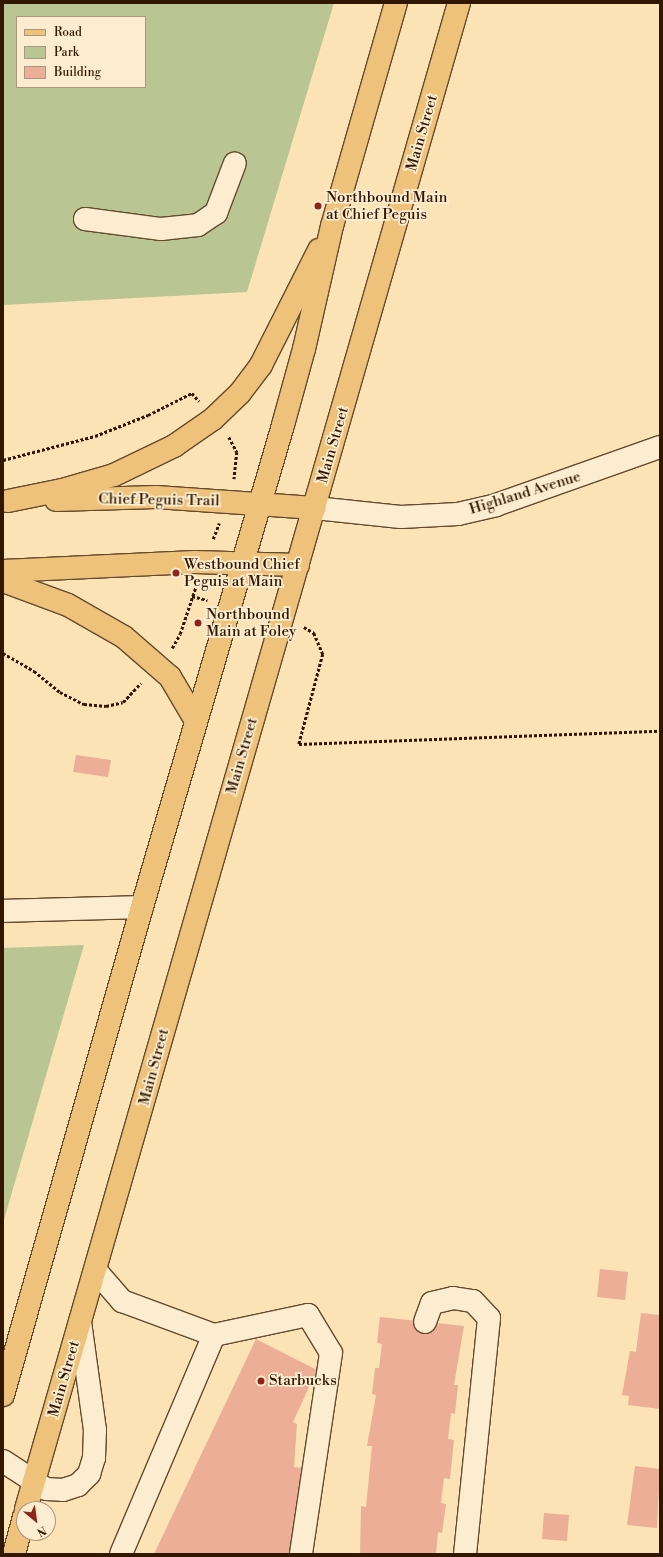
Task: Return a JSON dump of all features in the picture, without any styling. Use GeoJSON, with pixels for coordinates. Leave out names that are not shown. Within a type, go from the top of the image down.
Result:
{"type":"FeatureCollection","features":[{"type":"Feature","properties":{"kind":"main road"},"geometry":{"type":"LineString","coordinates":[[3,1395],[142,907],[304,349],[332,226],[396,3]]}},
{"type":"Feature","properties":{"kind":"main road","name":"Main Street"},"geometry":{"type":"LineString","coordinates":[[28,1501],[96,1271],[459,3]]}},
{"type":"Feature","properties":{"kind":"main road"},"geometry":{"type":"LineString","coordinates":[[6,501],[62,490],[114,474],[174,446],[213,419],[250,381],[272,347],[293,299],[332,226]]}},
{"type":"Feature","properties":{"kind":"main road","name":"Chief Peguis Trail"},"geometry":{"type":"LineString","coordinates":[[6,501],[156,497],[315,508]]}},
{"type":"Feature","properties":{"kind":"main road"},"geometry":{"type":"LineString","coordinates":[[3,571],[195,562],[298,565]]}},
{"type":"Feature","properties":{"kind":"main road"},"geometry":{"type":"LineString","coordinates":[[3,581],[68,605],[124,637],[170,677],[196,721]]}},
{"type":"Feature","properties":{"kind":"main road"},"geometry":{"type":"LineString","coordinates":[[14,1554],[18,1541]]}},
{"type":"Feature","properties":{"kind":"street"},"geometry":{"type":"LineString","coordinates":[[85,219],[161,229],[198,225],[216,213],[235,163]]}},
{"type":"Feature","properties":{"kind":"street","name":"Highland Avenue"},"geometry":{"type":"LineString","coordinates":[[315,508],[401,517],[458,514],[496,505],[660,447]]}},
{"type":"Feature","properties":{"kind":"street"},"geometry":{"type":"LineString","coordinates":[[3,911],[142,907]]}},
{"type":"Feature","properties":{"kind":"street"},"geometry":{"type":"LineString","coordinates":[[96,1271],[122,1301],[214,1335],[308,1315],[331,1353],[301,1554]]}},
{"type":"Feature","properties":{"kind":"street"},"geometry":{"type":"LineString","coordinates":[[425,1322],[432,1303],[453,1298],[473,1301],[489,1318],[465,1554]]}},
{"type":"Feature","properties":{"kind":"street"},"geometry":{"type":"LineString","coordinates":[[3,1461],[46,1489],[63,1490],[78,1485],[90,1468],[94,1430],[80,1322]]}},
{"type":"Feature","properties":{"kind":"street"},"geometry":{"type":"LineString","coordinates":[[121,1554],[214,1335]]}},
{"type":"Feature","properties":{"kind":"path"},"geometry":{"type":"LineString","coordinates":[[3,460],[95,436],[192,393],[202,405]]}},
{"type":"Feature","properties":{"kind":"path"},"geometry":{"type":"LineString","coordinates":[[224,432],[235,444],[237,452],[234,478]]}},
{"type":"Feature","properties":{"kind":"path"},"geometry":{"type":"LineString","coordinates":[[212,542],[218,525]]}},
{"type":"Feature","properties":{"kind":"path"},"geometry":{"type":"LineString","coordinates":[[166,653],[180,634],[197,583]]}},
{"type":"Feature","properties":{"kind":"path"},"geometry":{"type":"LineString","coordinates":[[3,653],[34,671],[60,692],[84,704],[106,706],[123,702],[143,680]]}},
{"type":"Feature","properties":{"kind":"path"},"geometry":{"type":"LineString","coordinates":[[323,654],[299,744],[660,731]]}},
{"type":"Feature","properties":{"kind":"green space"},"geometry":{"type":"Polygon","coordinates":[[[3,3],[334,3],[247,292],[3,305],[3,3]]]}},
{"type":"Feature","properties":{"kind":"green space"},"geometry":{"type":"Polygon","coordinates":[[[84,945],[3,1223],[3,948],[84,945]]]}},
{"type":"Feature","properties":{"kind":"building"},"geometry":{"type":"Polygon","coordinates":[[[76,755],[111,760],[108,777],[73,772],[76,755]]]}},
{"type":"Feature","properties":{"kind":"building"},"geometry":{"type":"Polygon","coordinates":[[[600,1269],[628,1272],[625,1300],[597,1297],[600,1269]]]}},
{"type":"Feature","properties":{"kind":"building"},"geometry":{"type":"Polygon","coordinates":[[[641,1313],[660,1315],[660,1409],[628,1405],[629,1396],[622,1395],[630,1351],[636,1352],[641,1313]]]}},
{"type":"Feature","properties":{"kind":"building"},"geometry":{"type":"Polygon","coordinates":[[[380,1317],[464,1326],[454,1385],[458,1385],[455,1414],[451,1413],[448,1439],[454,1440],[450,1479],[444,1478],[441,1503],[446,1504],[442,1533],[438,1532],[436,1554],[360,1554],[361,1506],[366,1507],[372,1446],[367,1446],[376,1395],[372,1394],[375,1368],[379,1368],[382,1344],[377,1343],[380,1317]]]}},
{"type":"Feature","properties":{"kind":"building"},"geometry":{"type":"Polygon","coordinates":[[[256,1339],[317,1370],[293,1422],[297,1424],[294,1467],[305,1468],[297,1554],[154,1554],[256,1339]]]}},
{"type":"Feature","properties":{"kind":"building"},"geometry":{"type":"Polygon","coordinates":[[[635,1466],[660,1469],[657,1528],[627,1525],[635,1466]]]}},
{"type":"Feature","properties":{"kind":"building"},"geometry":{"type":"Polygon","coordinates":[[[544,1513],[569,1515],[567,1541],[542,1539],[544,1513]]]}},
{"type":"Feature","properties":{"kind":"place","name":"Northbound Main at Chief Peguis"},"geometry":{"type":"Point","coordinates":[318,206]}},
{"type":"Feature","properties":{"kind":"place","name":"Westbound Chief Peguis at Main"},"geometry":{"type":"Point","coordinates":[176,573]}},
{"type":"Feature","properties":{"kind":"place","name":"Northbound Main at Foley"},"geometry":{"type":"Point","coordinates":[198,623]}},
{"type":"Feature","properties":{"kind":"place","name":"Starbucks"},"geometry":{"type":"Point","coordinates":[261,1381]}}]}
